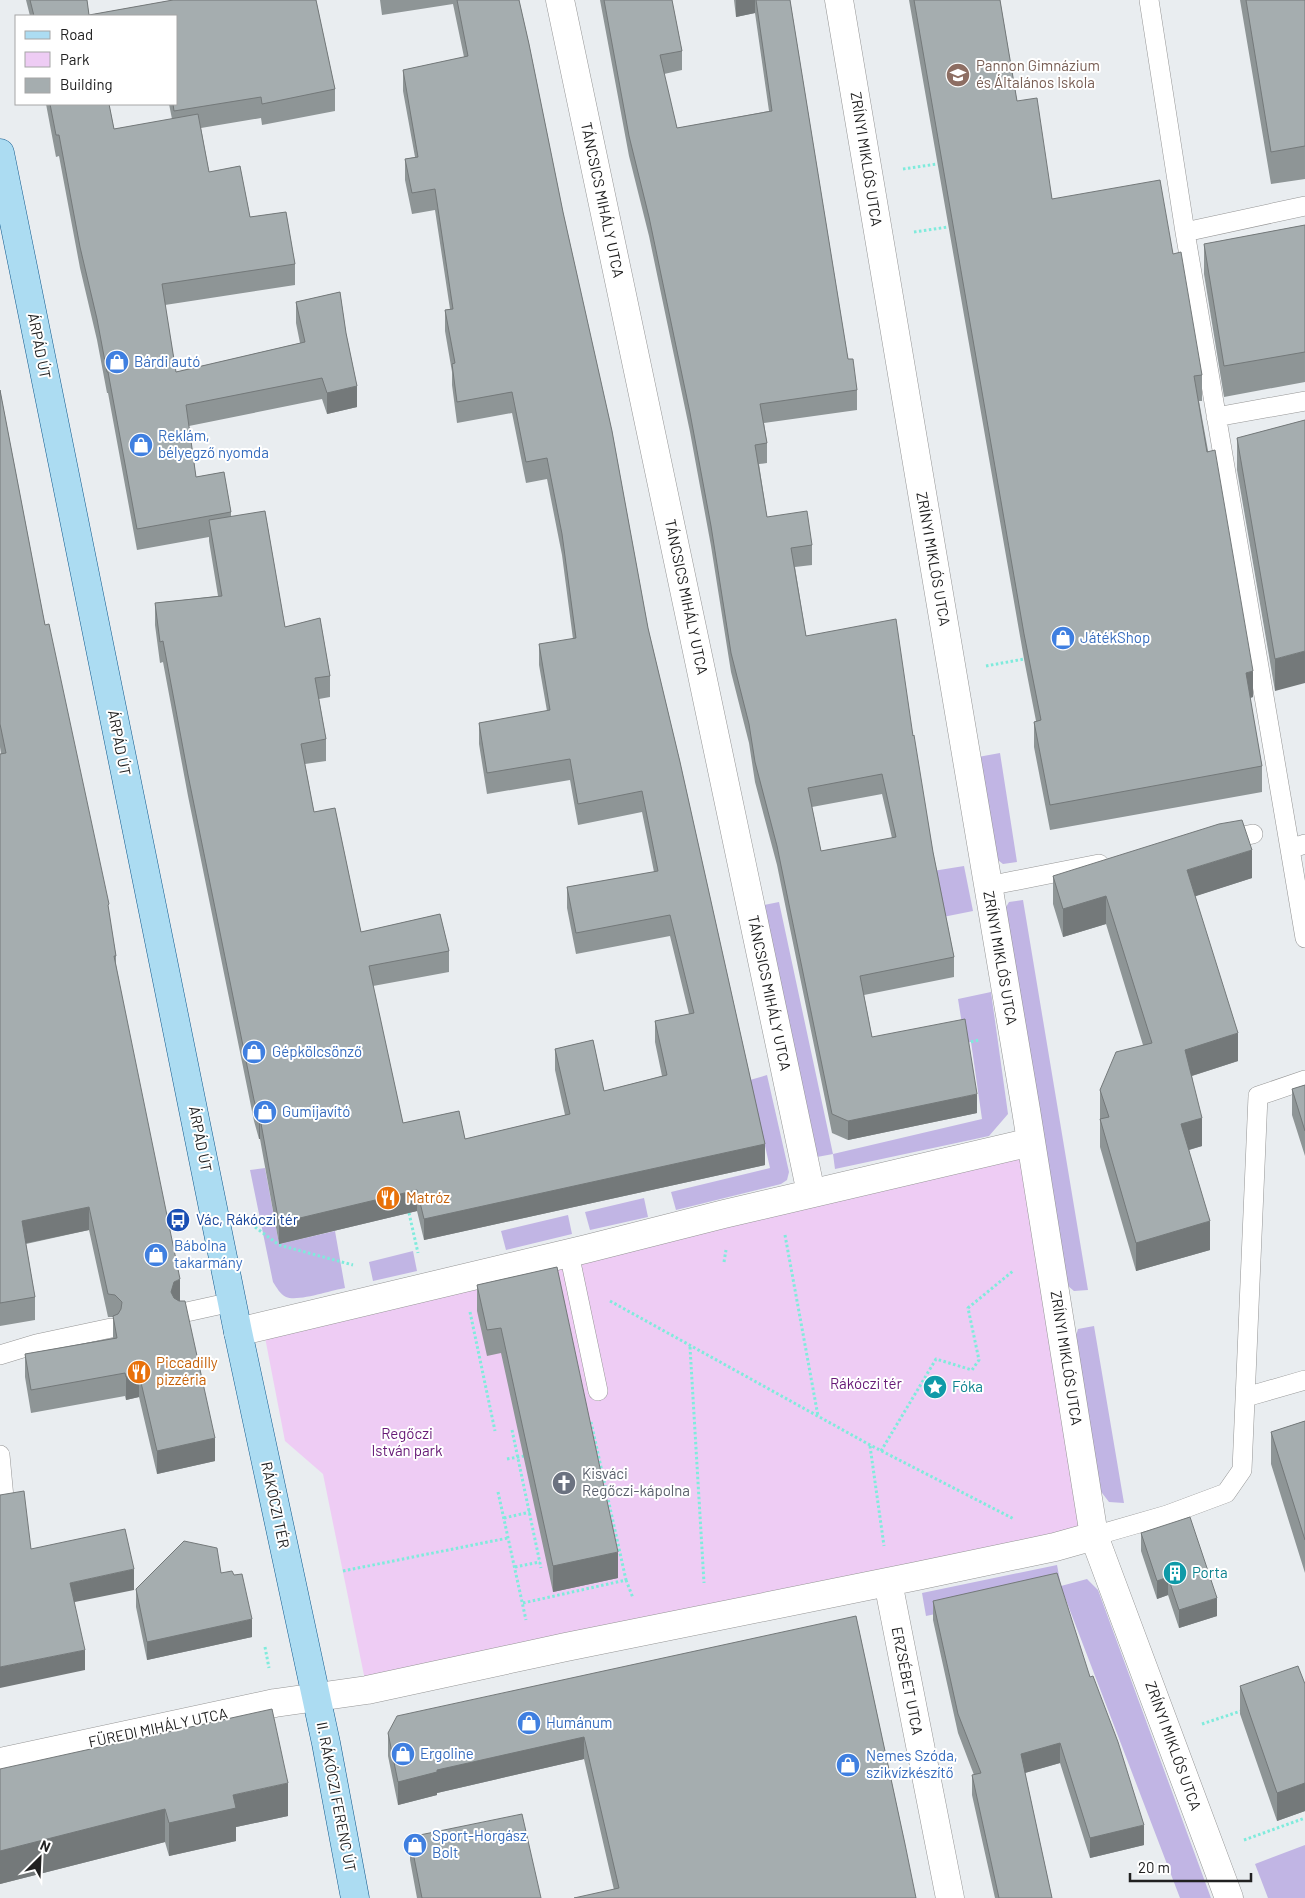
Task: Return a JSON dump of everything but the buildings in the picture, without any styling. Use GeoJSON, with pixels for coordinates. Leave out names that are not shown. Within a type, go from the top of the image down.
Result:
{"type":"FeatureCollection","features":[{"type":"Feature","properties":{"kind":"main road","name":"ÁRPÁD ÚT"},"geometry":{"type":"LineString","coordinates":[[0,153],[238,1332]]}},
{"type":"Feature","properties":{"kind":"main road","name":"RÁKÓCZI TÉR"},"geometry":{"type":"LineString","coordinates":[[238,1332],[316,1697]]}},
{"type":"Feature","properties":{"kind":"main road","name":"II. RÁKÓCZI FERENC ÚT"},"geometry":{"type":"LineString","coordinates":[[316,1697],[355,1898]]}},
{"type":"Feature","properties":{"kind":"street","name":"TÁNCSICS MIHÁLY UTCA"},"geometry":{"type":"LineString","coordinates":[[560,0],[811,1193]]}},
{"type":"Feature","properties":{"kind":"street","name":"ZRÍNYI MIKLÓS UTCA"},"geometry":{"type":"LineString","coordinates":[[840,0],[1031,1142],[1094,1536],[1229,1898]]}},
{"type":"Feature","properties":{"kind":"street"},"geometry":{"type":"LineString","coordinates":[[238,1332],[811,1193],[1031,1142]]}},
{"type":"Feature","properties":{"kind":"street"},"geometry":{"type":"LineString","coordinates":[[316,1697],[367,1690],[888,1582],[1094,1536]]}},
{"type":"Feature","properties":{"kind":"street","name":"ERZSÉBET UTCA"},"geometry":{"type":"LineString","coordinates":[[888,1582],[950,1898]]}},
{"type":"Feature","properties":{"kind":"street","name":"FÜREDI MIHÁLY UTCA"},"geometry":{"type":"LineString","coordinates":[[0,1762],[275,1702],[316,1697]]}},
{"type":"Feature","properties":{"kind":"lane"},"geometry":{"type":"LineString","coordinates":[[1149,0],[1216,417],[1297,846],[1305,938]]}},
{"type":"Feature","properties":{"kind":"lane"},"geometry":{"type":"LineString","coordinates":[[1185,232],[1305,206]]}},
{"type":"Feature","properties":{"kind":"lane"},"geometry":{"type":"LineString","coordinates":[[1216,417],[1305,401]]}},
{"type":"Feature","properties":{"kind":"lane"},"geometry":{"type":"LineString","coordinates":[[1204,843],[1253,834]]}},
{"type":"Feature","properties":{"kind":"lane"},"geometry":{"type":"LineString","coordinates":[[988,886],[1117,861]]}},
{"type":"Feature","properties":{"kind":"lane"},"geometry":{"type":"LineString","coordinates":[[1094,1536],[1167,1515],[1226,1492],[1242,1470],[1258,1096],[1305,1080]]}},
{"type":"Feature","properties":{"kind":"lane"},"geometry":{"type":"LineString","coordinates":[[569,1253],[598,1391]]}},
{"type":"Feature","properties":{"kind":"lane"},"geometry":{"type":"LineString","coordinates":[[182,1313],[232,1302]]}},
{"type":"Feature","properties":{"kind":"lane"},"geometry":{"type":"LineString","coordinates":[[0,1355],[36,1344],[111,1328]]}},
{"type":"Feature","properties":{"kind":"lane"},"geometry":{"type":"LineString","coordinates":[[1246,1397],[1305,1380]]}},
{"type":"Feature","properties":{"kind":"lane"},"geometry":{"type":"LineString","coordinates":[[0,1455],[4,1498]]}},
{"type":"Feature","properties":{"kind":"path"},"geometry":{"type":"LineString","coordinates":[[915,167],[937,164]]}},
{"type":"Feature","properties":{"kind":"path"},"geometry":{"type":"LineString","coordinates":[[906,233],[948,227]]}},
{"type":"Feature","properties":{"kind":"path"},"geometry":{"type":"LineString","coordinates":[[983,666],[1024,659]]}},
{"type":"Feature","properties":{"kind":"path"},"geometry":{"type":"LineString","coordinates":[[778,1201],[819,1416]]}},
{"type":"Feature","properties":{"kind":"path"},"geometry":{"type":"LineString","coordinates":[[409,1213],[415,1239]]}},
{"type":"Feature","properties":{"kind":"path"},"geometry":{"type":"LineString","coordinates":[[255,1227],[279,1245],[353,1265]]}},
{"type":"Feature","properties":{"kind":"path"},"geometry":{"type":"LineString","coordinates":[[881,1451],[936,1359],[972,1370],[976,1365],[979,1360],[968,1308],[1013,1271]]}},
{"type":"Feature","properties":{"kind":"path"},"geometry":{"type":"LineString","coordinates":[[463,1278],[495,1431]]}},
{"type":"Feature","properties":{"kind":"path"},"geometry":{"type":"LineString","coordinates":[[574,1280],[881,1451],[1015,1519]]}},
{"type":"Feature","properties":{"kind":"path"},"geometry":{"type":"LineString","coordinates":[[690,1346],[705,1590]]}},
{"type":"Feature","properties":{"kind":"path"},"geometry":{"type":"LineString","coordinates":[[590,1415],[626,1580],[636,1603]]}},
{"type":"Feature","properties":{"kind":"path"},"geometry":{"type":"LineString","coordinates":[[512,1430],[541,1568]]}},
{"type":"Feature","properties":{"kind":"path"},"geometry":{"type":"LineString","coordinates":[[870,1445],[884,1553]]}},
{"type":"Feature","properties":{"kind":"path"},"geometry":{"type":"LineString","coordinates":[[507,1459],[524,1456]]}},
{"type":"Feature","properties":{"kind":"path"},"geometry":{"type":"LineString","coordinates":[[498,1492],[528,1626]]}},
{"type":"Feature","properties":{"kind":"path"},"geometry":{"type":"LineString","coordinates":[[504,1518],[530,1512]]}},
{"type":"Feature","properties":{"kind":"path"},"geometry":{"type":"LineString","coordinates":[[343,1571],[508,1538]]}},
{"type":"Feature","properties":{"kind":"path"},"geometry":{"type":"LineString","coordinates":[[515,1567],[540,1562]]}},
{"type":"Feature","properties":{"kind":"path"},"geometry":{"type":"LineString","coordinates":[[523,1603],[626,1580]]}},
{"type":"Feature","properties":{"kind":"path"},"geometry":{"type":"LineString","coordinates":[[1197,1726],[1252,1707]]}},
{"type":"Feature","properties":{"kind":"path"},"geometry":{"type":"LineString","coordinates":[[1238,1841],[1305,1818]]}},
{"type":"Feature","properties":{"kind":"shaded area"},"geometry":{"type":"Polygon","coordinates":[[[1000,753],[1017,862],[1003,864],[994,857],[978,757],[1000,753]]]}},
{"type":"Feature","properties":{"kind":"shaded area"},"geometry":{"type":"Polygon","coordinates":[[[964,866],[973,911],[943,917],[933,871],[964,866]]]}},
{"type":"Feature","properties":{"kind":"shaded area"},"geometry":{"type":"Polygon","coordinates":[[[1023,900],[1088,1290],[1074,1291],[1062,1281],[1002,914],[1009,902],[1023,900]]]}},
{"type":"Feature","properties":{"kind":"shaded area"},"geometry":{"type":"Polygon","coordinates":[[[779,902],[833,1154],[817,1157],[764,905],[779,902]]]}},
{"type":"Feature","properties":{"kind":"shaded area"},"geometry":{"type":"Polygon","coordinates":[[[991,992],[1008,1114],[989,1136],[835,1169],[833,1154],[982,1119],[971,1042],[965,1043],[958,999],[991,992]]]}},
{"type":"Feature","properties":{"kind":"shaded area"},"geometry":{"type":"Polygon","coordinates":[[[767,1075],[789,1172],[787,1180],[781,1184],[676,1210],[671,1192],[770,1168],[750,1080],[767,1075]]]}},
{"type":"Feature","properties":{"kind":"shaded area"},"geometry":{"type":"Polygon","coordinates":[[[265,1168],[279,1244],[335,1231],[345,1288],[298,1298],[286,1297],[277,1289],[273,1282],[250,1170],[265,1168]]]}},
{"type":"Feature","properties":{"kind":"shaded area"},"geometry":{"type":"Polygon","coordinates":[[[644,1198],[648,1217],[590,1230],[585,1212],[644,1198]]]}},
{"type":"Feature","properties":{"kind":"shaded area"},"geometry":{"type":"Polygon","coordinates":[[[568,1215],[572,1234],[506,1250],[501,1231],[568,1215]]]}},
{"type":"Feature","properties":{"kind":"shaded area"},"geometry":{"type":"Polygon","coordinates":[[[413,1251],[417,1271],[373,1281],[369,1262],[413,1251]]]}},
{"type":"Feature","properties":{"kind":"shaded area"},"geometry":{"type":"Polygon","coordinates":[[[1094,1326],[1124,1503],[1109,1502],[1099,1489],[1074,1342],[1078,1329],[1094,1326]]]}},
{"type":"Feature","properties":{"kind":"shaded area"},"geometry":{"type":"Polygon","coordinates":[[[1057,1565],[1061,1586],[1087,1579],[1098,1590],[1211,1898],[1180,1898],[1061,1587],[926,1616],[922,1593],[1057,1565]]]}},
{"type":"Feature","properties":{"kind":"shaded area"},"geometry":{"type":"Polygon","coordinates":[[[1305,1845],[1305,1898],[1268,1898],[1255,1864],[1305,1845]]]}},
{"type":"Feature","properties":{"kind":"green space","name":"Rákóczi tér"},"geometry":{"type":"Polygon","coordinates":[[[1031,1142],[1094,1536],[367,1690],[323,1474],[285,1441],[263,1327],[1031,1142]]]}},
{"type":"Feature","properties":{"kind":"place","name":"Pannon Gimnázium és Általános Iskola"},"geometry":{"type":"Point","coordinates":[958,75]}},
{"type":"Feature","properties":{"kind":"place","name":"Bárdi autó"},"geometry":{"type":"Point","coordinates":[117,362]}},
{"type":"Feature","properties":{"kind":"place","name":"Reklám, bélyegző nyomda"},"geometry":{"type":"Point","coordinates":[141,445]}},
{"type":"Feature","properties":{"kind":"place","name":"JátékShop"},"geometry":{"type":"Point","coordinates":[1063,638]}},
{"type":"Feature","properties":{"kind":"place","name":"Gépkölcsönző"},"geometry":{"type":"Point","coordinates":[254,1052]}},
{"type":"Feature","properties":{"kind":"place","name":"Gumijavító"},"geometry":{"type":"Point","coordinates":[265,1112]}},
{"type":"Feature","properties":{"kind":"place","name":"Matróz"},"geometry":{"type":"Point","coordinates":[388,1198]}},
{"type":"Feature","properties":{"kind":"place","name":"Vác, Rákóczi tér"},"geometry":{"type":"Point","coordinates":[178,1220]}},
{"type":"Feature","properties":{"kind":"place","name":"Bábolna takarmány"},"geometry":{"type":"Point","coordinates":[156,1255]}},
{"type":"Feature","properties":{"kind":"place","name":"Piccadilly pizzéria"},"geometry":{"type":"Point","coordinates":[139,1372]}},
{"type":"Feature","properties":{"kind":"place","name":"Fóka"},"geometry":{"type":"Point","coordinates":[935,1387]}},
{"type":"Feature","properties":{"kind":"place","name":"Kisváci Regőczi-kápolna"},"geometry":{"type":"Point","coordinates":[564,1483]}},
{"type":"Feature","properties":{"kind":"place","name":"Porta"},"geometry":{"type":"Point","coordinates":[1175,1573]}},
{"type":"Feature","properties":{"kind":"place","name":"Humánum"},"geometry":{"type":"Point","coordinates":[529,1723]}},
{"type":"Feature","properties":{"kind":"place","name":"Ergoline"},"geometry":{"type":"Point","coordinates":[403,1754]}},
{"type":"Feature","properties":{"kind":"place","name":"Nemes Szóda, szikvízkészítő"},"geometry":{"type":"Point","coordinates":[848,1765]}},
{"type":"Feature","properties":{"kind":"place","name":"Sport-Horgász Bolt"},"geometry":{"type":"Point","coordinates":[415,1845]}},
{"type":"Feature","properties":{"kind":"park label","name":"Regőczi István park"},"geometry":{"type":"Point","coordinates":[407,1442]}}]}
